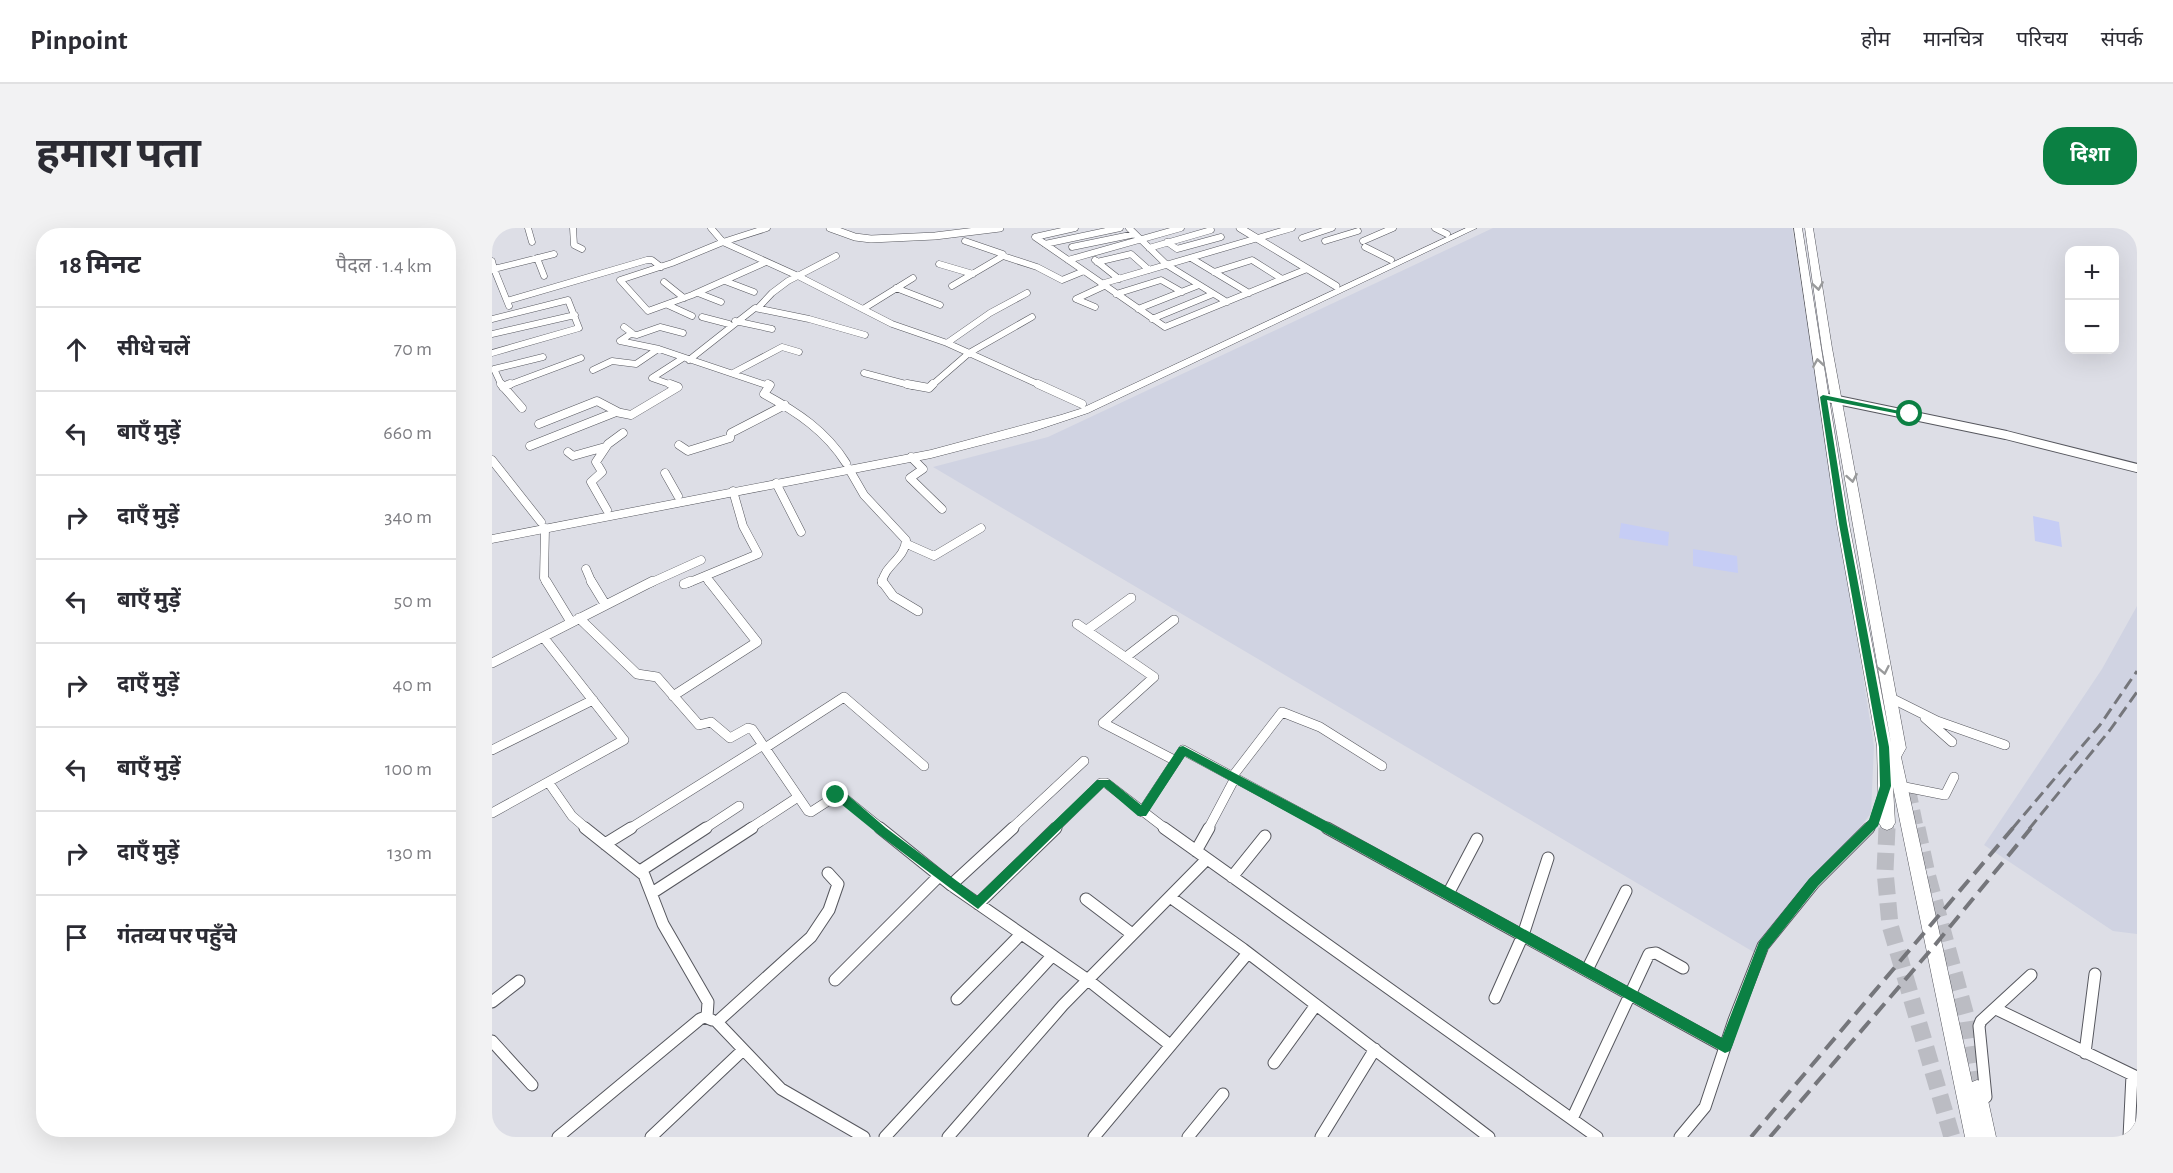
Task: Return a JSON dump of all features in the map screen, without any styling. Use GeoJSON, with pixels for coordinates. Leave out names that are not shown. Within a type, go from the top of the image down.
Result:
{"type":"FeatureCollection","features":[{"type":"Feature","properties":{"kind":"highway"},"geometry":{"type":"LineString","coordinates":[[492,532],[776,483],[991,435],[1050,417],[1461,228]]}},
{"type":"Feature","properties":{"kind":"highway"},"geometry":{"type":"LineString","coordinates":[[492,539],[607,510],[848,466],[911,457],[1010,436],[1084,411],[1473,228]]}},
{"type":"Feature","properties":{"kind":"main road"},"geometry":{"type":"LineString","coordinates":[[1798,228],[1843,524],[1892,752],[1981,1133]]}},
{"type":"Feature","properties":{"kind":"main road"},"geometry":{"type":"LineString","coordinates":[[1809,228],[1836,400],[1889,697],[1892,752]]}},
{"type":"Feature","properties":{"kind":"main road"},"geometry":{"type":"LineString","coordinates":[[1887,823],[1901,788]]}},
{"type":"Feature","properties":{"kind":"main road"},"geometry":{"type":"LineString","coordinates":[[1977,1089],[1981,1133]]}},
{"type":"Feature","properties":{"kind":"street"},"geometry":{"type":"LineString","coordinates":[[528,228],[532,242]]}},
{"type":"Feature","properties":{"kind":"street"},"geometry":{"type":"LineString","coordinates":[[573,228],[574,245],[582,249]]}},
{"type":"Feature","properties":{"kind":"street"},"geometry":{"type":"LineString","coordinates":[[711,228],[723,242],[798,276],[892,324],[947,343],[1082,404]]}},
{"type":"Feature","properties":{"kind":"street"},"geometry":{"type":"LineString","coordinates":[[766,262],[684,298],[647,310],[620,280],[767,228]]}},
{"type":"Feature","properties":{"kind":"street"},"geometry":{"type":"LineString","coordinates":[[830,228],[855,237],[871,239],[935,236],[1000,228]]}},
{"type":"Feature","properties":{"kind":"street"},"geometry":{"type":"LineString","coordinates":[[1075,228],[1035,236],[1152,319],[1167,327],[1307,269]]}},
{"type":"Feature","properties":{"kind":"street"},"geometry":{"type":"LineString","coordinates":[[1045,244],[1120,228]]}},
{"type":"Feature","properties":{"kind":"street"},"geometry":{"type":"LineString","coordinates":[[1129,228],[1167,265],[1227,302]]}},
{"type":"Feature","properties":{"kind":"street"},"geometry":{"type":"LineString","coordinates":[[1155,228],[1162,234]]}},
{"type":"Feature","properties":{"kind":"street"},"geometry":{"type":"LineString","coordinates":[[1068,260],[1181,228]]}},
{"type":"Feature","properties":{"kind":"street"},"geometry":{"type":"LineString","coordinates":[[1240,228],[1336,286]]}},
{"type":"Feature","properties":{"kind":"street"},"geometry":{"type":"LineString","coordinates":[[1302,238],[1332,228]]}},
{"type":"Feature","properties":{"kind":"street"},"geometry":{"type":"LineString","coordinates":[[1391,260],[1364,244],[1371,238],[1393,228]]}},
{"type":"Feature","properties":{"kind":"street"},"geometry":{"type":"LineString","coordinates":[[1435,228],[1447,234]]}},
{"type":"Feature","properties":{"kind":"street"},"geometry":{"type":"LineString","coordinates":[[1149,248],[1210,229],[1234,245]]}},
{"type":"Feature","properties":{"kind":"street"},"geometry":{"type":"LineString","coordinates":[[1095,307],[1076,299],[1119,279],[1287,229]]}},
{"type":"Feature","properties":{"kind":"street"},"geometry":{"type":"LineString","coordinates":[[1325,242],[1355,229],[1371,238]]}},
{"type":"Feature","properties":{"kind":"street"},"geometry":{"type":"LineString","coordinates":[[1071,248],[1136,234]]}},
{"type":"Feature","properties":{"kind":"street"},"geometry":{"type":"LineString","coordinates":[[1167,243],[1176,249],[1221,237]]}},
{"type":"Feature","properties":{"kind":"street"},"geometry":{"type":"LineString","coordinates":[[965,242],[1037,267],[1062,280],[1084,271]]}},
{"type":"Feature","properties":{"kind":"street"},"geometry":{"type":"LineString","coordinates":[[493,269],[554,254]]}},
{"type":"Feature","properties":{"kind":"street"},"geometry":{"type":"LineString","coordinates":[[1087,254],[1119,279]]}},
{"type":"Feature","properties":{"kind":"street"},"geometry":{"type":"LineString","coordinates":[[1097,262],[1131,254],[1149,270]]}},
{"type":"Feature","properties":{"kind":"street"},"geometry":{"type":"LineString","coordinates":[[539,424],[597,401],[618,412],[631,415],[678,387],[652,378],[702,351],[732,322],[768,300],[772,292],[836,256]]}},
{"type":"Feature","properties":{"kind":"street"},"geometry":{"type":"LineString","coordinates":[[952,286],[1003,256]]}},
{"type":"Feature","properties":{"kind":"street"},"geometry":{"type":"LineString","coordinates":[[537,258],[544,276]]}},
{"type":"Feature","properties":{"kind":"street"},"geometry":{"type":"LineString","coordinates":[[1191,258],[1249,293]]}},
{"type":"Feature","properties":{"kind":"street"},"geometry":{"type":"LineString","coordinates":[[507,301],[647,260],[652,260],[661,267]]}},
{"type":"Feature","properties":{"kind":"street"},"geometry":{"type":"LineString","coordinates":[[1214,272],[1252,260],[1282,279]]}},
{"type":"Feature","properties":{"kind":"street"},"geometry":{"type":"LineString","coordinates":[[492,261],[493,269],[512,314]]}},
{"type":"Feature","properties":{"kind":"street"},"geometry":{"type":"LineString","coordinates":[[939,264],[973,274]]}},
{"type":"Feature","properties":{"kind":"street"},"geometry":{"type":"LineString","coordinates":[[863,309],[913,278]]}},
{"type":"Feature","properties":{"kind":"street"},"geometry":{"type":"LineString","coordinates":[[1116,294],[1161,280],[1182,292]]}},
{"type":"Feature","properties":{"kind":"street"},"geometry":{"type":"LineString","coordinates":[[725,281],[754,292]]}},
{"type":"Feature","properties":{"kind":"street"},"geometry":{"type":"LineString","coordinates":[[663,282],[684,298]]}},
{"type":"Feature","properties":{"kind":"street"},"geometry":{"type":"LineString","coordinates":[[1138,309],[1199,285]]}},
{"type":"Feature","properties":{"kind":"street"},"geometry":{"type":"LineString","coordinates":[[896,288],[940,305]]}},
{"type":"Feature","properties":{"kind":"street"},"geometry":{"type":"LineString","coordinates":[[698,292],[721,302]]}},
{"type":"Feature","properties":{"kind":"street"},"geometry":{"type":"LineString","coordinates":[[947,343],[987,315],[1028,293]]}},
{"type":"Feature","properties":{"kind":"street"},"geometry":{"type":"LineString","coordinates":[[1152,319],[1213,294]]}},
{"type":"Feature","properties":{"kind":"street"},"geometry":{"type":"LineString","coordinates":[[492,319],[568,300],[579,328],[492,353]]}},
{"type":"Feature","properties":{"kind":"street"},"geometry":{"type":"LineString","coordinates":[[668,304],[692,316]]}},
{"type":"Feature","properties":{"kind":"street"},"geometry":{"type":"LineString","coordinates":[[758,308],[821,322],[865,335]]}},
{"type":"Feature","properties":{"kind":"street"},"geometry":{"type":"LineString","coordinates":[[492,334],[575,315]]}},
{"type":"Feature","properties":{"kind":"street"},"geometry":{"type":"LineString","coordinates":[[702,316],[772,329]]}},
{"type":"Feature","properties":{"kind":"street"},"geometry":{"type":"LineString","coordinates":[[864,373],[926,389],[969,353],[1032,317]]}},
{"type":"Feature","properties":{"kind":"street"},"geometry":{"type":"LineString","coordinates":[[624,327],[631,334],[637,335],[660,327],[683,333]]}},
{"type":"Feature","properties":{"kind":"street"},"geometry":{"type":"LineString","coordinates":[[631,334],[620,341],[658,349],[770,385],[764,394],[785,405],[830,439],[864,495],[902,534],[907,544],[934,556],[981,528]]}},
{"type":"Feature","properties":{"kind":"street"},"geometry":{"type":"LineString","coordinates":[[734,373],[782,347],[799,352]]}},
{"type":"Feature","properties":{"kind":"street"},"geometry":{"type":"LineString","coordinates":[[593,370],[612,361],[636,364],[658,349]]}},
{"type":"Feature","properties":{"kind":"street"},"geometry":{"type":"LineString","coordinates":[[522,408],[503,387],[493,367],[543,357]]}},
{"type":"Feature","properties":{"kind":"street"},"geometry":{"type":"LineString","coordinates":[[503,387],[581,358]]}},
{"type":"Feature","properties":{"kind":"street"},"geometry":{"type":"LineString","coordinates":[[1823,397],[2006,435],[2137,468]]}},
{"type":"Feature","properties":{"kind":"street"},"geometry":{"type":"LineString","coordinates":[[679,445],[688,452],[730,438],[731,433],[785,405]]}},
{"type":"Feature","properties":{"kind":"street"},"geometry":{"type":"LineString","coordinates":[[530,446],[618,412]]}},
{"type":"Feature","properties":{"kind":"street"},"geometry":{"type":"LineString","coordinates":[[607,510],[591,482],[602,472],[596,462],[605,447],[623,433]]}},
{"type":"Feature","properties":{"kind":"street"},"geometry":{"type":"LineString","coordinates":[[568,452],[575,456],[605,447]]}},
{"type":"Feature","properties":{"kind":"street"},"geometry":{"type":"LineString","coordinates":[[911,457],[923,470],[910,478],[942,509]]}},
{"type":"Feature","properties":{"kind":"street"},"geometry":{"type":"LineString","coordinates":[[492,460],[543,525],[544,578],[575,620],[637,674],[657,677],[699,725],[711,722],[730,738],[750,728],[809,812],[839,794],[939,876],[1088,980],[1170,1045]]}},
{"type":"Feature","properties":{"kind":"street"},"geometry":{"type":"LineString","coordinates":[[664,473],[678,496]]}},
{"type":"Feature","properties":{"kind":"street"},"geometry":{"type":"LineString","coordinates":[[776,483],[801,532]]}},
{"type":"Feature","properties":{"kind":"street"},"geometry":{"type":"LineString","coordinates":[[684,584],[758,554],[743,526],[733,491]]}},
{"type":"Feature","properties":{"kind":"street"},"geometry":{"type":"LineString","coordinates":[[907,544],[901,557],[883,575],[882,582],[893,596],[918,611]]}},
{"type":"Feature","properties":{"kind":"street"},"geometry":{"type":"LineString","coordinates":[[492,651],[494,662],[544,638],[605,604],[701,560]]}},
{"type":"Feature","properties":{"kind":"street"},"geometry":{"type":"LineString","coordinates":[[586,569],[596,592],[605,604]]}},
{"type":"Feature","properties":{"kind":"street"},"geometry":{"type":"LineString","coordinates":[[673,696],[756,642],[705,576]]}},
{"type":"Feature","properties":{"kind":"street"},"geometry":{"type":"LineString","coordinates":[[1087,630],[1131,598]]}},
{"type":"Feature","properties":{"kind":"street"},"geometry":{"type":"LineString","coordinates":[[1126,657],[1174,620]]}},
{"type":"Feature","properties":{"kind":"street"},"geometry":{"type":"LineString","coordinates":[[1077,624],[1154,678],[1102,722],[1176,761]]}},
{"type":"Feature","properties":{"kind":"street"},"geometry":{"type":"LineString","coordinates":[[492,813],[624,740],[544,638]]}},
{"type":"Feature","properties":{"kind":"street"},"geometry":{"type":"LineString","coordinates":[[605,844],[844,697],[924,766]]}},
{"type":"Feature","properties":{"kind":"street"},"geometry":{"type":"LineString","coordinates":[[1889,697],[1919,712],[2005,745]]}},
{"type":"Feature","properties":{"kind":"street"},"geometry":{"type":"LineString","coordinates":[[492,750],[593,700]]}},
{"type":"Feature","properties":{"kind":"street"},"geometry":{"type":"LineString","coordinates":[[1196,851],[1233,777],[1282,712],[1336,737],[1382,766]]}},
{"type":"Feature","properties":{"kind":"street"},"geometry":{"type":"LineString","coordinates":[[1919,712],[1952,742]]}},
{"type":"Feature","properties":{"kind":"street"},"geometry":{"type":"LineString","coordinates":[[1142,812],[1183,750],[1725,1047]]}},
{"type":"Feature","properties":{"kind":"street"},"geometry":{"type":"LineString","coordinates":[[951,885],[1084,761]]}},
{"type":"Feature","properties":{"kind":"street"},"geometry":{"type":"LineString","coordinates":[[1680,1137],[1705,1107],[1763,946],[1814,883],[1874,822],[1901,788],[1946,795],[1954,777]]}},
{"type":"Feature","properties":{"kind":"street"},"geometry":{"type":"LineString","coordinates":[[549,783],[572,816],[640,871],[648,882],[663,924],[708,1002],[712,1020],[781,1089],[864,1137]]}},
{"type":"Feature","properties":{"kind":"street"},"geometry":{"type":"LineString","coordinates":[[978,904],[1101,783],[1106,783],[1207,859],[1597,1137]]}},
{"type":"Feature","properties":{"kind":"street"},"geometry":{"type":"LineString","coordinates":[[652,893],[798,797]]}},
{"type":"Feature","properties":{"kind":"street"},"geometry":{"type":"LineString","coordinates":[[640,871],[739,806]]}},
{"type":"Feature","properties":{"kind":"street"},"geometry":{"type":"LineString","coordinates":[[1232,877],[1265,836]]}},
{"type":"Feature","properties":{"kind":"street"},"geometry":{"type":"LineString","coordinates":[[1448,894],[1477,839]]}},
{"type":"Feature","properties":{"kind":"street"},"geometry":{"type":"LineString","coordinates":[[1495,998],[1523,935],[1548,858]]}},
{"type":"Feature","properties":{"kind":"street"},"geometry":{"type":"LineString","coordinates":[[948,1137],[1088,980],[1207,859]]}},
{"type":"Feature","properties":{"kind":"street"},"geometry":{"type":"LineString","coordinates":[[558,1137],[700,1019],[712,1020],[811,937],[829,910],[838,884],[828,873]]}},
{"type":"Feature","properties":{"kind":"street"},"geometry":{"type":"LineString","coordinates":[[834,980],[939,876]]}},
{"type":"Feature","properties":{"kind":"street"},"geometry":{"type":"LineString","coordinates":[[1587,970],[1626,891]]}},
{"type":"Feature","properties":{"kind":"street"},"geometry":{"type":"LineString","coordinates":[[1170,897],[1248,953],[1489,1137]]}},
{"type":"Feature","properties":{"kind":"street"},"geometry":{"type":"LineString","coordinates":[[1086,900],[1132,934]]}},
{"type":"Feature","properties":{"kind":"street"},"geometry":{"type":"LineString","coordinates":[[957,999],[1021,934]]}},
{"type":"Feature","properties":{"kind":"street"},"geometry":{"type":"LineString","coordinates":[[1572,1119],[1652,952],[1683,968]]}},
{"type":"Feature","properties":{"kind":"street"},"geometry":{"type":"LineString","coordinates":[[1095,1137],[1248,953]]}},
{"type":"Feature","properties":{"kind":"street"},"geometry":{"type":"LineString","coordinates":[[885,1137],[1052,956]]}},
{"type":"Feature","properties":{"kind":"street"},"geometry":{"type":"LineString","coordinates":[[2085,1053],[2095,974]]}},
{"type":"Feature","properties":{"kind":"street"},"geometry":{"type":"LineString","coordinates":[[1981,1133],[1988,1106],[1978,1033],[1981,1022],[2031,975]]}},
{"type":"Feature","properties":{"kind":"street"},"geometry":{"type":"LineString","coordinates":[[492,1002],[519,981]]}},
{"type":"Feature","properties":{"kind":"street"},"geometry":{"type":"LineString","coordinates":[[1274,1064],[1316,1005]]}},
{"type":"Feature","properties":{"kind":"street"},"geometry":{"type":"LineString","coordinates":[[1996,1009],[2135,1076],[2129,1137]]}},
{"type":"Feature","properties":{"kind":"street"},"geometry":{"type":"LineString","coordinates":[[492,1041],[532,1085]]}},
{"type":"Feature","properties":{"kind":"street"},"geometry":{"type":"LineString","coordinates":[[1321,1137],[1375,1049]]}},
{"type":"Feature","properties":{"kind":"street"},"geometry":{"type":"LineString","coordinates":[[651,1137],[743,1050]]}},
{"type":"Feature","properties":{"kind":"street"},"geometry":{"type":"LineString","coordinates":[[1188,1137],[1223,1094]]}},
{"type":"Feature","properties":{"kind":"shaded area"},"geometry":{"type":"Polygon","coordinates":[[[1493,228],[1792,228],[1874,746],[1871,813],[1762,957],[933,467],[1048,437],[1493,228]]]}},
{"type":"Feature","properties":{"kind":"shaded area"},"geometry":{"type":"Polygon","coordinates":[[[2033,516],[2059,522],[2062,547],[2035,541],[2033,516]]]}},
{"type":"Feature","properties":{"kind":"shaded area"},"geometry":{"type":"Polygon","coordinates":[[[1621,523],[1669,532],[1668,546],[1619,538],[1621,523]]]}},
{"type":"Feature","properties":{"kind":"shaded area"},"geometry":{"type":"Polygon","coordinates":[[[1693,549],[1737,556],[1738,573],[1693,566],[1693,549]]]}},
{"type":"Feature","properties":{"kind":"shaded area"},"geometry":{"type":"Polygon","coordinates":[[[2137,606],[2137,934],[2113,931],[1984,845],[2102,669],[2137,606]]]}},
{"type":"Feature","properties":{"kind":"tunnel"},"geometry":{"type":"LineString","coordinates":[[1909,790],[1917,829]]}},
{"type":"Feature","properties":{"kind":"tunnel"},"geometry":{"type":"LineString","coordinates":[[1887,823],[1887,828]]}},
{"type":"Feature","properties":{"kind":"tunnel"},"geometry":{"type":"LineString","coordinates":[[1887,828],[1885,871],[1890,925],[1952,1137]]}},
{"type":"Feature","properties":{"kind":"tunnel"},"geometry":{"type":"LineString","coordinates":[[1917,828],[1927,874],[1966,1016],[1977,1089]]}},
{"type":"Feature","properties":{"kind":"railway"},"geometry":{"type":"LineString","coordinates":[[2012,829],[2100,725],[2137,671]]}},
{"type":"Feature","properties":{"kind":"railway"},"geometry":{"type":"LineString","coordinates":[[2029,829],[2110,730],[2137,692]]}},
{"type":"Feature","properties":{"kind":"railway"},"geometry":{"type":"LineString","coordinates":[[1751,1137],[2013,828]]}},
{"type":"Feature","properties":{"kind":"railway"},"geometry":{"type":"LineString","coordinates":[[1770,1137],[1935,945],[2031,828]]}},
{"type":"Feature","properties":{"kind":"route"},"geometry":{"type":"LineString","coordinates":[[836,795],[839,794],[882,831],[978,904],[1101,783],[1106,783],[1142,812],[1183,750],[1725,1047],[1763,946],[1784,917],[1814,883],[1874,822],[1886,786],[1884,747],[1843,524],[1823,397],[1910,414]]}}]}
